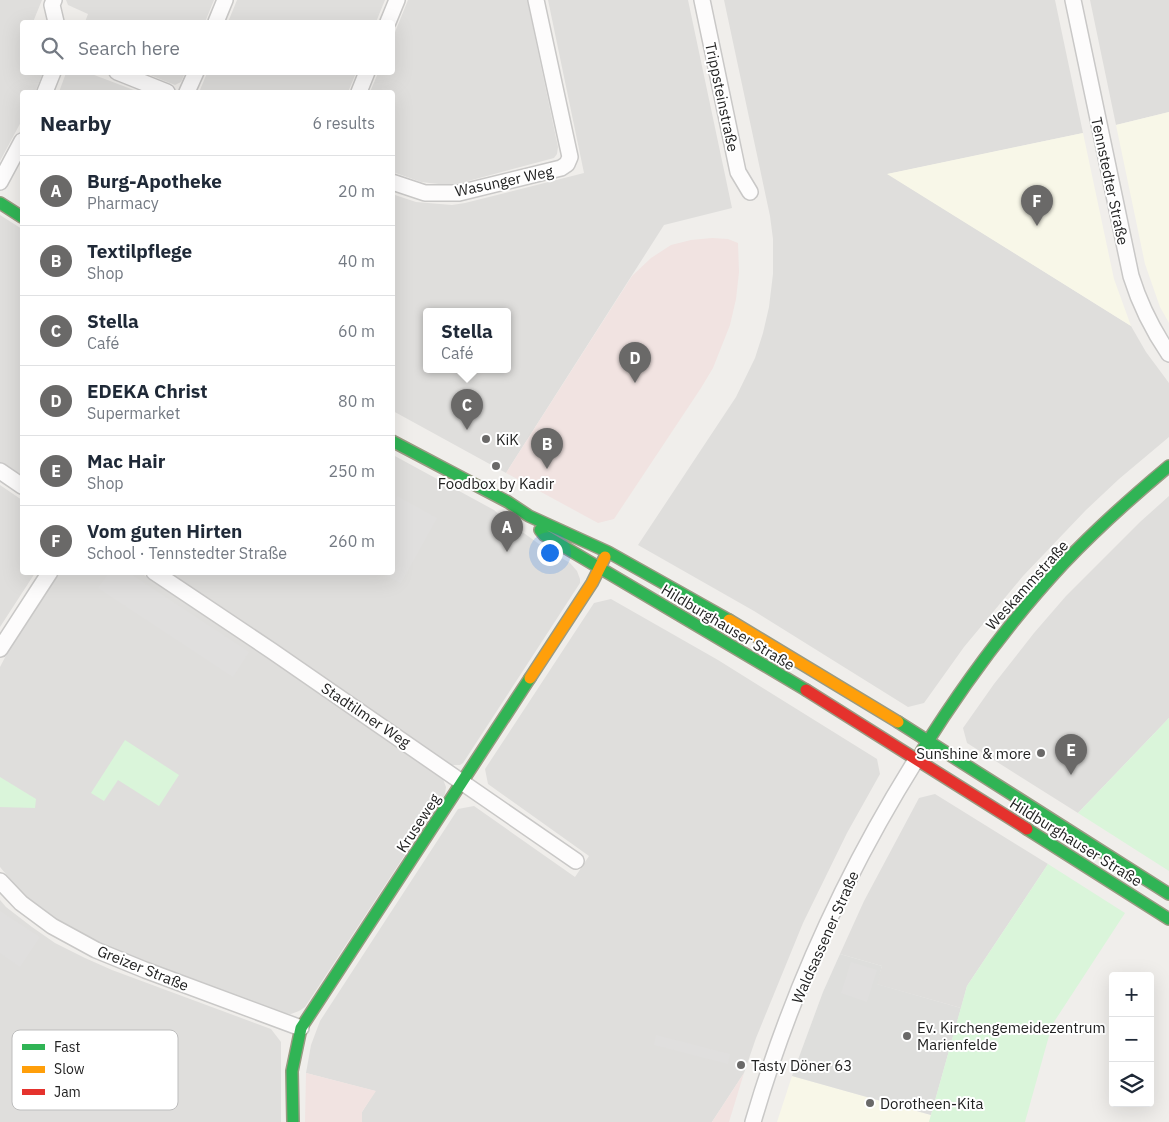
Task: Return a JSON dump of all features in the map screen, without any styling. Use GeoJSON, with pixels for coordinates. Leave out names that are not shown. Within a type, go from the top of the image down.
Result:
{"type":"FeatureCollection","features":[{"type":"Feature","properties":{"kind":"main road"},"geometry":{"type":"LineString","coordinates":[[0,202],[20,216]]}},
{"type":"Feature","properties":{"kind":"main road","name":"Hildburghauser Straße"},"geometry":{"type":"LineString","coordinates":[[395,443],[508,502],[529,516],[608,552],[746,630],[927,741],[1169,894]]}},
{"type":"Feature","properties":{"kind":"main road","name":"Weskammstraße"},"geometry":{"type":"LineString","coordinates":[[927,741],[1007,628],[1060,567],[1124,504],[1169,466]]}},
{"type":"Feature","properties":{"kind":"main road","name":"Hildburghauser Straße"},"geometry":{"type":"LineString","coordinates":[[529,516],[544,535],[744,653],[1169,919]]}},
{"type":"Feature","properties":{"kind":"main road","name":"Kruseweg"},"geometry":{"type":"LineString","coordinates":[[293,1122],[292,1071],[301,1028],[592,583],[608,552]]}},
{"type":"Feature","properties":{"kind":"main road"},"geometry":{"type":"LineString","coordinates":[[916,760],[927,741]]}},
{"type":"Feature","properties":{"kind":"street"},"geometry":{"type":"LineString","coordinates":[[54,0],[52,5],[56,20]]}},
{"type":"Feature","properties":{"kind":"street"},"geometry":{"type":"LineString","coordinates":[[217,20],[225,0]]}},
{"type":"Feature","properties":{"kind":"street"},"geometry":{"type":"LineString","coordinates":[[389,20],[397,0]]}},
{"type":"Feature","properties":{"kind":"street","name":"Wasunger Weg"},"geometry":{"type":"LineString","coordinates":[[395,183],[425,193],[459,193],[561,168],[567,164],[570,157],[536,0]]}},
{"type":"Feature","properties":{"kind":"street","name":"Trippsteinstraße"},"geometry":{"type":"LineString","coordinates":[[702,0],[738,172],[750,192]]}},
{"type":"Feature","properties":{"kind":"street","name":"Tennstedter Straße"},"geometry":{"type":"LineString","coordinates":[[1073,0],[1131,276],[1142,308],[1156,335],[1169,354]]}},
{"type":"Feature","properties":{"kind":"street"},"geometry":{"type":"LineString","coordinates":[[46,90],[52,75]]}},
{"type":"Feature","properties":{"kind":"street"},"geometry":{"type":"LineString","coordinates":[[124,75],[162,90]]}},
{"type":"Feature","properties":{"kind":"street"},"geometry":{"type":"LineString","coordinates":[[189,90],[195,75]]}},
{"type":"Feature","properties":{"kind":"street"},"geometry":{"type":"LineString","coordinates":[[360,90],[366,75]]}},
{"type":"Feature","properties":{"kind":"street"},"geometry":{"type":"LineString","coordinates":[[0,182],[20,145]]}},
{"type":"Feature","properties":{"kind":"street"},"geometry":{"type":"LineString","coordinates":[[0,471],[20,485]]}},
{"type":"Feature","properties":{"kind":"street"},"geometry":{"type":"LineString","coordinates":[[0,649],[48,575]]}},
{"type":"Feature","properties":{"kind":"street","name":"Stadtilmer Weg"},"geometry":{"type":"LineString","coordinates":[[158,575],[576,861]]}},
{"type":"Feature","properties":{"kind":"street","name":"Waldsassener Straße"},"geometry":{"type":"LineString","coordinates":[[753,1122],[776,1052],[805,976],[828,923],[898,788],[916,760]]}},
{"type":"Feature","properties":{"kind":"street","name":"Greizer Straße"},"geometry":{"type":"LineString","coordinates":[[0,881],[21,903],[52,926],[96,950],[154,974],[301,1028]]}},
{"type":"Feature","properties":{"kind":"shaded area"},"geometry":{"type":"Polygon","coordinates":[[[0,0],[42,0],[34,20],[20,20],[20,75],[42,75],[36,90],[20,90],[20,124],[0,161],[0,0]]]}},
{"type":"Feature","properties":{"kind":"shaded area"},"geometry":{"type":"Polygon","coordinates":[[[66,0],[214,0],[206,20],[86,20],[88,14],[68,5],[66,0]]]}},
{"type":"Feature","properties":{"kind":"shaded area"},"geometry":{"type":"Polygon","coordinates":[[[237,0],[385,0],[377,20],[229,20],[237,0]]]}},
{"type":"Feature","properties":{"kind":"shaded area"},"geometry":{"type":"Polygon","coordinates":[[[408,0],[527,0],[558,147],[554,158],[447,185],[421,182],[395,173],[395,90],[371,90],[377,75],[395,75],[395,32],[408,0]]]}},
{"type":"Feature","properties":{"kind":"shaded area"},"geometry":{"type":"Polygon","coordinates":[[[548,0],[688,0],[732,208],[664,225],[506,473],[395,412],[395,195],[416,202],[452,205],[584,173],[548,0]]]}},
{"type":"Feature","properties":{"kind":"shaded area"},"geometry":{"type":"Polygon","coordinates":[[[724,0],[1055,0],[1083,133],[888,174],[1131,326],[1146,352],[1169,383],[1169,437],[1086,510],[1023,576],[964,647],[924,703],[908,707],[754,611],[638,545],[736,397],[755,358],[769,307],[773,274],[773,239],[770,216],[724,0]]]}},
{"type":"Feature","properties":{"kind":"shaded area"},"geometry":{"type":"Polygon","coordinates":[[[1090,0],[1169,0],[1169,112],[1116,125],[1090,0]]]}},
{"type":"Feature","properties":{"kind":"shaded area"},"geometry":{"type":"Polygon","coordinates":[[[65,75],[94,75],[134,90],[60,90],[65,75]]]}},
{"type":"Feature","properties":{"kind":"shaded area"},"geometry":{"type":"Polygon","coordinates":[[[150,75],[184,75],[181,82],[175,85],[150,75]]]}},
{"type":"Feature","properties":{"kind":"shaded area"},"geometry":{"type":"Polygon","coordinates":[[[206,75],[355,75],[349,90],[200,90],[206,75]]]}},
{"type":"Feature","properties":{"kind":"shaded area"},"geometry":{"type":"Polygon","coordinates":[[[1169,112],[1169,323],[1160,307],[1145,264],[1116,125],[1169,112]]]}},
{"type":"Feature","properties":{"kind":"shaded area"},"geometry":{"type":"Polygon","coordinates":[[[1083,133],[1114,279],[1131,326],[887,174],[1083,133]]]}},
{"type":"Feature","properties":{"kind":"shaded area"},"geometry":{"type":"Polygon","coordinates":[[[0,215],[20,228],[20,476],[0,463],[0,215]]]}},
{"type":"Feature","properties":{"kind":"shaded area"},"geometry":{"type":"Polygon","coordinates":[[[728,239],[738,243],[739,272],[736,299],[730,325],[713,368],[614,519],[598,523],[506,473],[632,276],[651,258],[671,245],[691,240],[728,239]]]}},
{"type":"Feature","properties":{"kind":"shaded area"},"geometry":{"type":"Polygon","coordinates":[[[395,456],[494,510],[519,532],[521,531],[570,563],[577,571],[580,583],[460,765],[447,763],[325,678],[169,575],[395,575],[395,456]]]}},
{"type":"Feature","properties":{"kind":"shaded area"},"geometry":{"type":"Polygon","coordinates":[[[0,485],[20,499],[20,575],[34,575],[0,627],[0,485]]]}},
{"type":"Feature","properties":{"kind":"shaded area"},"geometry":{"type":"Polygon","coordinates":[[[397,496],[437,518],[401,583],[385,575],[395,575],[395,500],[397,496]]]}},
{"type":"Feature","properties":{"kind":"shaded area"},"geometry":{"type":"Polygon","coordinates":[[[1169,496],[1169,718],[1078,813],[967,743],[963,728],[994,684],[1066,596],[1140,522],[1169,496]]]}},
{"type":"Feature","properties":{"kind":"shaded area"},"geometry":{"type":"Polygon","coordinates":[[[58,575],[144,575],[270,658],[439,774],[443,779],[446,787],[445,794],[305,1007],[291,1014],[283,1013],[108,947],[55,918],[32,902],[0,867],[0,667],[13,642],[58,575]]]}},
{"type":"Feature","properties":{"kind":"shaded area"},"geometry":{"type":"Polygon","coordinates":[[[108,575],[132,575],[249,652],[233,677],[98,588],[108,575]]]}},
{"type":"Feature","properties":{"kind":"shaded area"},"geometry":{"type":"Polygon","coordinates":[[[611,599],[718,660],[877,759],[880,774],[847,833],[803,923],[756,1038],[744,1073],[712,1122],[362,1122],[362,1112],[375,1091],[306,1073],[311,1045],[320,1021],[458,809],[474,806],[575,877],[589,856],[488,784],[485,769],[594,603],[611,599]]]}},
{"type":"Feature","properties":{"kind":"shaded area"},"geometry":{"type":"Polygon","coordinates":[[[935,794],[1048,864],[967,986],[961,1008],[876,984],[882,966],[840,954],[864,901],[919,798],[935,794]]]}},
{"type":"Feature","properties":{"kind":"shaded area"},"geometry":{"type":"Polygon","coordinates":[[[0,900],[6,907],[55,943],[112,970],[271,1029],[281,1042],[281,1122],[0,1122],[0,900]]]}},
{"type":"Feature","properties":{"kind":"shaded area"},"geometry":{"type":"Polygon","coordinates":[[[0,911],[40,937],[20,967],[0,953],[0,911]]]}},
{"type":"Feature","properties":{"kind":"shaded area"},"geometry":{"type":"Polygon","coordinates":[[[840,954],[882,966],[877,984],[961,1008],[931,1115],[792,1076],[823,992],[840,954]]]}},
{"type":"Feature","properties":{"kind":"shaded area"},"geometry":{"type":"Polygon","coordinates":[[[851,962],[877,970],[867,1002],[841,993],[851,962]]]}},
{"type":"Feature","properties":{"kind":"shaded area"},"geometry":{"type":"Polygon","coordinates":[[[656,1035],[730,1054],[728,1064],[654,1045],[656,1035]]]}},
{"type":"Feature","properties":{"kind":"shaded area"},"geometry":{"type":"Polygon","coordinates":[[[306,1073],[376,1091],[362,1112],[362,1122],[305,1122],[306,1073]]]}},
{"type":"Feature","properties":{"kind":"shaded area"},"geometry":{"type":"Polygon","coordinates":[[[744,1073],[729,1122],[712,1122],[744,1073]]]}},
{"type":"Feature","properties":{"kind":"shaded area"},"geometry":{"type":"Polygon","coordinates":[[[792,1076],[931,1115],[929,1122],[777,1122],[792,1076]]]}},
{"type":"Feature","properties":{"kind":"green space"},"geometry":{"type":"Polygon","coordinates":[[[1169,718],[1169,871],[1078,813],[1169,718]]]}},
{"type":"Feature","properties":{"kind":"green space"},"geometry":{"type":"Polygon","coordinates":[[[125,740],[179,775],[159,806],[118,780],[104,801],[91,793],[125,740]]]}},
{"type":"Feature","properties":{"kind":"green space"},"geometry":{"type":"Polygon","coordinates":[[[0,777],[36,799],[35,808],[0,807],[0,777]]]}},
{"type":"Feature","properties":{"kind":"green space"},"geometry":{"type":"Polygon","coordinates":[[[1048,864],[1125,913],[1052,1025],[1025,1122],[929,1122],[967,986],[1048,864]]]}},
{"type":"Feature","properties":{"kind":"traffic: fast"},"geometry":{"type":"LineString","coordinates":[[0,203],[20,216]]}},
{"type":"Feature","properties":{"kind":"traffic: fast"},"geometry":{"type":"LineString","coordinates":[[395,443],[508,502],[529,516],[608,552],[729,620]]}},
{"type":"Feature","properties":{"kind":"traffic: fast"},"geometry":{"type":"LineString","coordinates":[[921,752],[953,703],[988,655],[1043,586],[1101,526],[1169,466]]}},
{"type":"Feature","properties":{"kind":"traffic: fast"},"geometry":{"type":"LineString","coordinates":[[540,530],[544,535],[806,690]]}},
{"type":"Feature","properties":{"kind":"traffic: fast"},"geometry":{"type":"LineString","coordinates":[[293,1122],[292,1071],[301,1028],[530,678]]}},
{"type":"Feature","properties":{"kind":"traffic: fast"},"geometry":{"type":"LineString","coordinates":[[898,722],[1169,894]]}},
{"type":"Feature","properties":{"kind":"traffic: fast"},"geometry":{"type":"LineString","coordinates":[[1027,829],[1169,919]]}},
{"type":"Feature","properties":{"kind":"traffic: slow"},"geometry":{"type":"LineString","coordinates":[[530,678],[592,583],[605,557]]}},
{"type":"Feature","properties":{"kind":"traffic: slow"},"geometry":{"type":"LineString","coordinates":[[729,620],[898,722]]}},
{"type":"Feature","properties":{"kind":"traffic: jam"},"geometry":{"type":"LineString","coordinates":[[806,690],[1027,829]]}},
{"type":"Feature","properties":{"kind":"place","name":"Vom guten Hirten"},"geometry":{"type":"Point","coordinates":[1037,226]}},
{"type":"Feature","properties":{"kind":"place","name":"EDEKA Christ"},"geometry":{"type":"Point","coordinates":[635,383]}},
{"type":"Feature","properties":{"kind":"place","name":"Stella"},"geometry":{"type":"Point","coordinates":[467,430]}},
{"type":"Feature","properties":{"kind":"place","name":"KiK"},"geometry":{"type":"Point","coordinates":[486,439]}},
{"type":"Feature","properties":{"kind":"place","name":"Foodbox by Kadir"},"geometry":{"type":"Point","coordinates":[496,466]}},
{"type":"Feature","properties":{"kind":"place","name":"Textilpflege"},"geometry":{"type":"Point","coordinates":[547,469]}},
{"type":"Feature","properties":{"kind":"place","name":"Burg-Apotheke"},"geometry":{"type":"Point","coordinates":[507,552]}},
{"type":"Feature","properties":{"kind":"place","name":"Sunshine & more"},"geometry":{"type":"Point","coordinates":[1041,753]}},
{"type":"Feature","properties":{"kind":"place","name":"Mac Hair"},"geometry":{"type":"Point","coordinates":[1071,775]}},
{"type":"Feature","properties":{"kind":"place","name":"Ev. Kirchengemeidezentrum Marienfelde"},"geometry":{"type":"Point","coordinates":[907,1036]}},
{"type":"Feature","properties":{"kind":"place","name":"Tasty Döner 63"},"geometry":{"type":"Point","coordinates":[741,1065]}},
{"type":"Feature","properties":{"kind":"place","name":"Dorotheen-Kita"},"geometry":{"type":"Point","coordinates":[870,1103]}}]}
